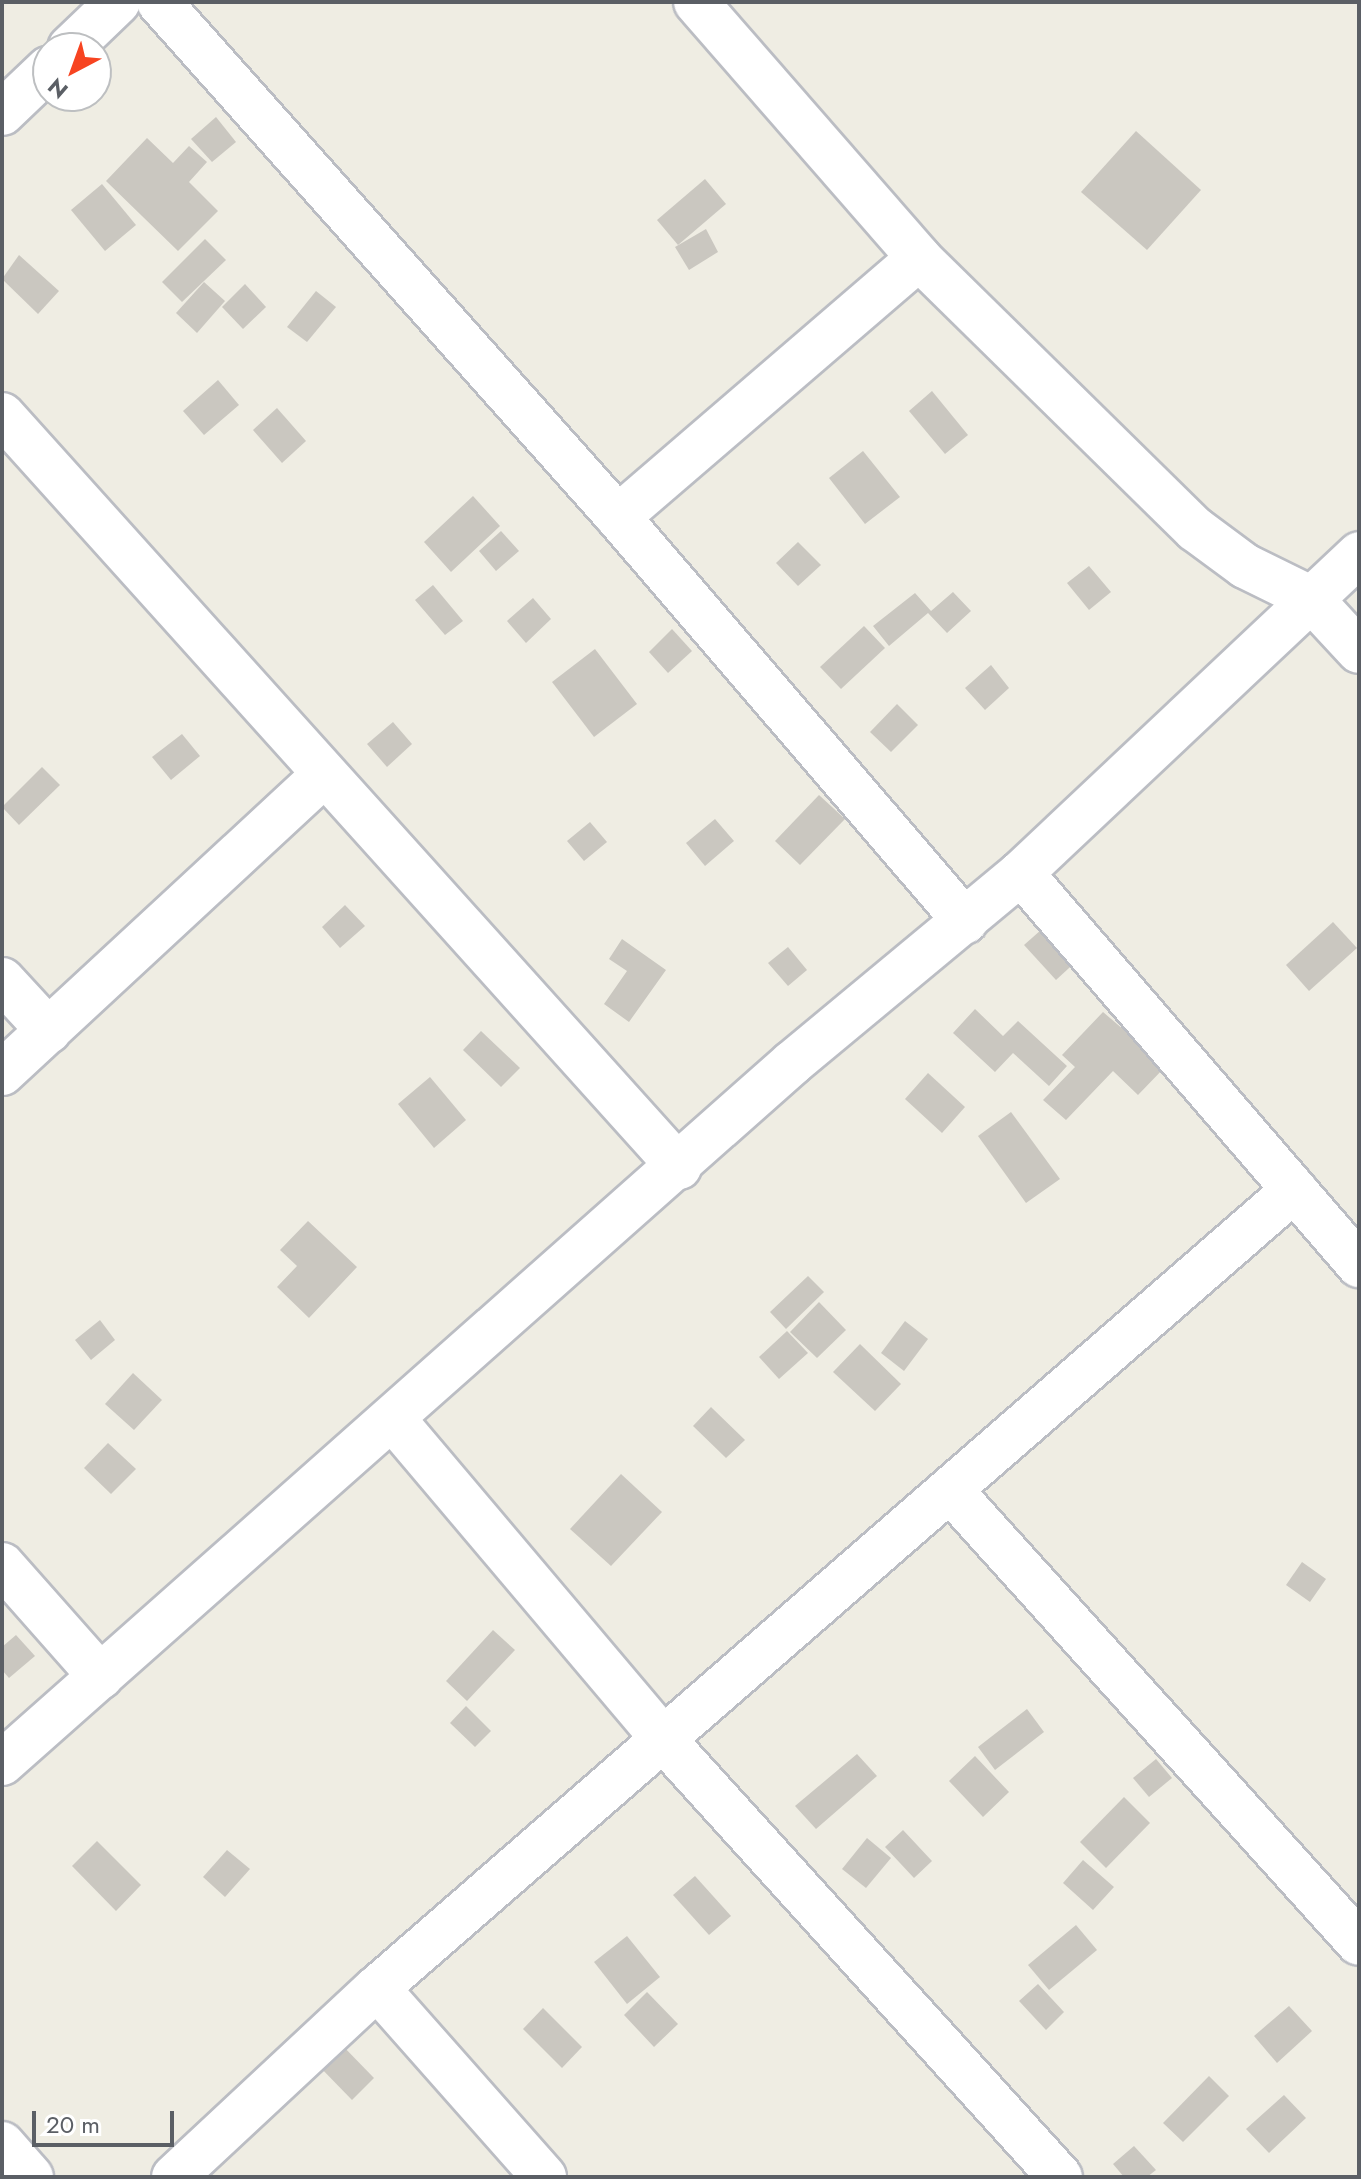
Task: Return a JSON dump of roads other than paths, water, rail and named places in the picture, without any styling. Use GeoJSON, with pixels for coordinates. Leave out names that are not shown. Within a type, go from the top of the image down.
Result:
{"type":"FeatureCollection","features":[{"type":"Feature","properties":{"kind":"street"},"geometry":{"type":"LineString","coordinates":[[87,32],[118,2]]}},
{"type":"Feature","properties":{"kind":"street"},"geometry":{"type":"LineString","coordinates":[[159,2],[618,517],[965,921]]}},
{"type":"Feature","properties":{"kind":"street"},"geometry":{"type":"LineString","coordinates":[[696,2],[919,258],[1195,529],[1245,566],[1310,598],[1359,651]]}},
{"type":"Feature","properties":{"kind":"street"},"geometry":{"type":"LineString","coordinates":[[2,113],[32,84]]}},
{"type":"Feature","properties":{"kind":"street"},"geometry":{"type":"LineString","coordinates":[[618,517],[919,258]]}},
{"type":"Feature","properties":{"kind":"street"},"geometry":{"type":"LineString","coordinates":[[2,415],[679,1167]]}},
{"type":"Feature","properties":{"kind":"street"},"geometry":{"type":"LineString","coordinates":[[2,1763],[679,1167],[792,1063],[1021,873],[1359,554]]}},
{"type":"Feature","properties":{"kind":"street"},"geometry":{"type":"LineString","coordinates":[[2,1073],[324,775]]}},
{"type":"Feature","properties":{"kind":"street"},"geometry":{"type":"LineString","coordinates":[[1021,873],[1359,1265]]}},
{"type":"Feature","properties":{"kind":"street"},"geometry":{"type":"LineString","coordinates":[[2,980],[49,1031]]}},
{"type":"Feature","properties":{"kind":"street"},"geometry":{"type":"LineString","coordinates":[[174,2177],[377,1988],[1294,1190]]}},
{"type":"Feature","properties":{"kind":"street"},"geometry":{"type":"LineString","coordinates":[[393,1419],[663,1739],[1060,2177]]}},
{"type":"Feature","properties":{"kind":"street"},"geometry":{"type":"LineString","coordinates":[[950,1490],[1359,1943]]}},
{"type":"Feature","properties":{"kind":"street"},"geometry":{"type":"LineString","coordinates":[[2,1565],[101,1677]]}},
{"type":"Feature","properties":{"kind":"street"},"geometry":{"type":"LineString","coordinates":[[377,1988],[544,2177]]}},
{"type":"Feature","properties":{"kind":"street"},"geometry":{"type":"LineString","coordinates":[[2,2144],[31,2177]]}}]}
